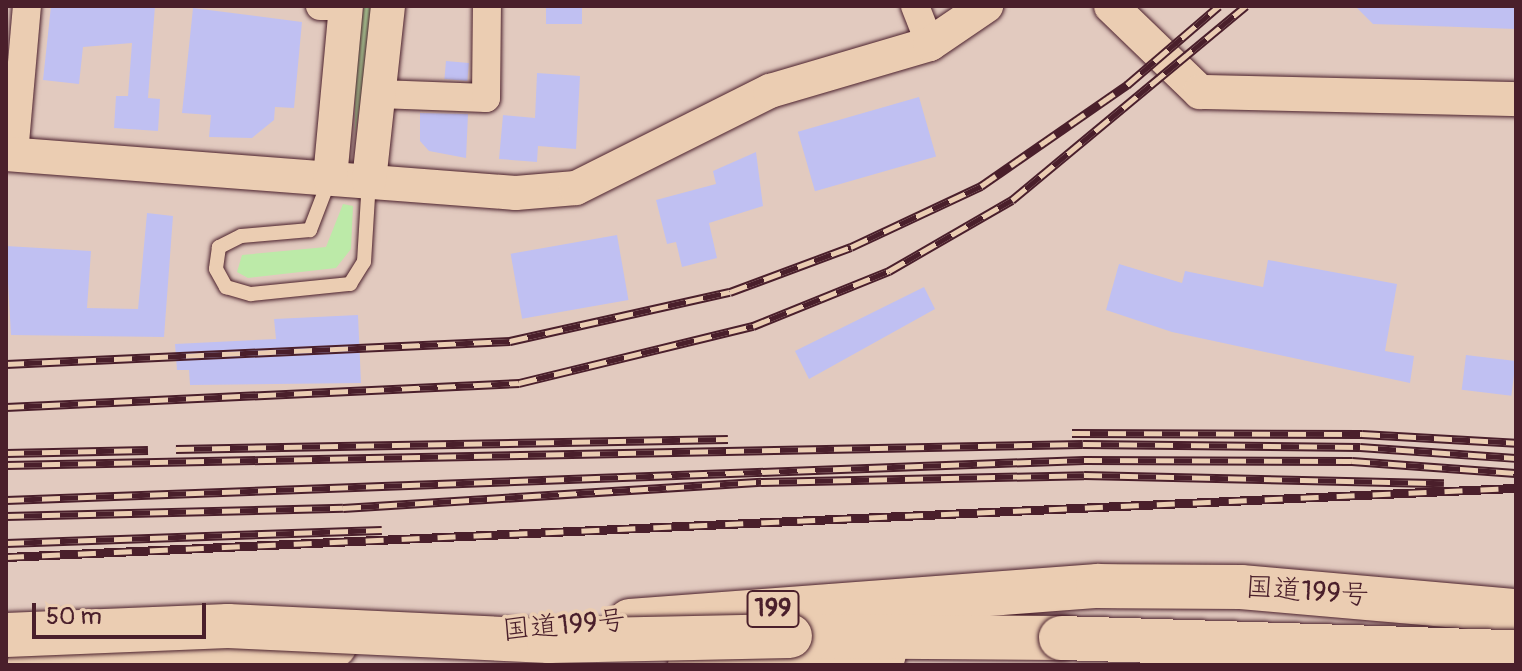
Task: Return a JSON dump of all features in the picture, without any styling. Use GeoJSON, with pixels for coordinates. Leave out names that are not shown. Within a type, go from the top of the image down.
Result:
{"type":"FeatureCollection","features":[{"type":"Feature","properties":{"kind":"highway","name":"国道199号"},"geometry":{"type":"LineString","coordinates":[[29,665],[1098,586],[1241,587],[1516,611]]}},
{"type":"Feature","properties":{"kind":"highway"},"geometry":{"type":"LineString","coordinates":[[1090,649],[1098,586]]}},
{"type":"Feature","properties":{"kind":"highway"},"geometry":{"type":"LineString","coordinates":[[6,635],[228,626],[549,641],[790,636],[1090,649],[1516,652]]}},
{"type":"Feature","properties":{"kind":"highway"},"geometry":{"type":"LineString","coordinates":[[1090,649],[1516,630]]}},
{"type":"Feature","properties":{"kind":"highway","name":"国道199号"},"geometry":{"type":"LineString","coordinates":[[690,665],[1090,649],[1497,665]]}},
{"type":"Feature","properties":{"kind":"street"},"geometry":{"type":"LineString","coordinates":[[27,6],[10,154],[516,193],[576,188],[770,91],[930,44],[986,6]]}},
{"type":"Feature","properties":{"kind":"street"},"geometry":{"type":"LineString","coordinates":[[320,6],[333,6]]}},
{"type":"Feature","properties":{"kind":"street"},"geometry":{"type":"LineString","coordinates":[[330,178],[346,6]]}},
{"type":"Feature","properties":{"kind":"street"},"geometry":{"type":"LineString","coordinates":[[369,181],[388,6]]}},
{"type":"Feature","properties":{"kind":"street"},"geometry":{"type":"LineString","coordinates":[[379,94],[486,98],[487,6]]}},
{"type":"Feature","properties":{"kind":"street"},"geometry":{"type":"LineString","coordinates":[[915,6],[930,44]]}},
{"type":"Feature","properties":{"kind":"street"},"geometry":{"type":"LineString","coordinates":[[1111,6],[1200,92],[1516,99]]}},
{"type":"Feature","properties":{"kind":"street"},"geometry":{"type":"LineString","coordinates":[[1126,6],[1145,38]]}},
{"type":"Feature","properties":{"kind":"lane"},"geometry":{"type":"LineString","coordinates":[[330,178],[310,230],[241,236],[219,247],[216,269],[226,287],[251,294],[350,284],[364,262],[369,181]]}},
{"type":"Feature","properties":{"kind":"green space"},"geometry":{"type":"Polygon","coordinates":[[[364,6],[376,6],[355,134],[355,55],[364,6]]]}},
{"type":"Feature","properties":{"kind":"green space"},"geometry":{"type":"Polygon","coordinates":[[[343,204],[353,206],[351,249],[336,268],[248,278],[237,272],[242,255],[326,247],[343,204]]]}},
{"type":"Feature","properties":{"kind":"building"},"geometry":{"type":"Polygon","coordinates":[[[51,6],[155,6],[148,98],[160,99],[158,131],[114,128],[116,96],[128,96],[132,43],[83,47],[79,84],[43,80],[51,6]]]}},
{"type":"Feature","properties":{"kind":"building"},"geometry":{"type":"Polygon","coordinates":[[[546,6],[582,6],[582,24],[546,24],[546,6]]]}},
{"type":"Feature","properties":{"kind":"building"},"geometry":{"type":"Polygon","coordinates":[[[1355,6],[1516,6],[1516,29],[1373,24],[1355,6]]]}},
{"type":"Feature","properties":{"kind":"building"},"geometry":{"type":"Polygon","coordinates":[[[193,8],[302,22],[294,108],[275,107],[274,120],[252,138],[209,137],[211,115],[182,113],[193,8]]]}},
{"type":"Feature","properties":{"kind":"building"},"geometry":{"type":"Polygon","coordinates":[[[446,61],[469,63],[467,81],[444,79],[446,61]]]}},
{"type":"Feature","properties":{"kind":"building"},"geometry":{"type":"Polygon","coordinates":[[[537,73],[580,76],[576,149],[538,146],[537,162],[499,159],[503,115],[535,118],[537,73]]]}},
{"type":"Feature","properties":{"kind":"building"},"geometry":{"type":"Polygon","coordinates":[[[919,97],[936,157],[815,191],[798,132],[919,97]]]}},
{"type":"Feature","properties":{"kind":"building"},"geometry":{"type":"Polygon","coordinates":[[[420,113],[468,114],[466,158],[429,151],[420,141],[420,113]]]}},
{"type":"Feature","properties":{"kind":"building"},"geometry":{"type":"Polygon","coordinates":[[[756,152],[763,206],[709,223],[717,258],[682,267],[676,242],[667,244],[656,200],[716,184],[713,171],[756,152]]]}},
{"type":"Feature","properties":{"kind":"building"},"geometry":{"type":"Polygon","coordinates":[[[147,213],[173,216],[164,337],[11,335],[6,246],[91,251],[87,308],[138,309],[147,213]]]}},
{"type":"Feature","properties":{"kind":"building"},"geometry":{"type":"Polygon","coordinates":[[[617,235],[628,300],[522,319],[511,254],[617,235]]]}},
{"type":"Feature","properties":{"kind":"building"},"geometry":{"type":"Polygon","coordinates":[[[1268,260],[1397,284],[1385,351],[1414,356],[1410,383],[1172,332],[1106,310],[1119,264],[1182,283],[1185,271],[1263,287],[1268,260]]]}},
{"type":"Feature","properties":{"kind":"building"},"geometry":{"type":"Polygon","coordinates":[[[924,287],[935,309],[809,379],[795,351],[924,287]]]}},
{"type":"Feature","properties":{"kind":"building"},"geometry":{"type":"Polygon","coordinates":[[[358,315],[361,383],[190,385],[189,370],[177,370],[175,344],[276,339],[274,319],[358,315]]]}},
{"type":"Feature","properties":{"kind":"building"},"geometry":{"type":"Polygon","coordinates":[[[1466,355],[1516,361],[1511,396],[1462,390],[1466,355]]]}},
{"type":"Feature","properties":{"kind":"railway"},"geometry":{"type":"LineString","coordinates":[[6,364],[510,341],[730,292],[851,247],[981,186],[1127,85],[1219,6]]}},
{"type":"Feature","properties":{"kind":"railway"},"geometry":{"type":"LineString","coordinates":[[6,407],[519,383],[753,326],[889,271],[1012,200],[1246,6]]}},
{"type":"Feature","properties":{"kind":"railway"},"geometry":{"type":"LineString","coordinates":[[1072,433],[1362,434],[1516,443]]}},
{"type":"Feature","properties":{"kind":"railway"},"geometry":{"type":"LineString","coordinates":[[176,449],[728,439]]}},
{"type":"Feature","properties":{"kind":"railway"},"geometry":{"type":"LineString","coordinates":[[6,465],[1083,444],[1360,447],[1516,458]]}},
{"type":"Feature","properties":{"kind":"railway"},"geometry":{"type":"LineString","coordinates":[[6,453],[148,450]]}},
{"type":"Feature","properties":{"kind":"railway"},"geometry":{"type":"LineString","coordinates":[[6,500],[1084,460],[1352,461],[1516,473]]}},
{"type":"Feature","properties":{"kind":"railway"},"geometry":{"type":"LineString","coordinates":[[6,516],[343,508],[761,482],[1084,475],[1444,483]]}},
{"type":"Feature","properties":{"kind":"railway"},"geometry":{"type":"LineString","coordinates":[[6,557],[1516,488]]}},
{"type":"Feature","properties":{"kind":"railway"},"geometry":{"type":"LineString","coordinates":[[6,543],[382,530]]}}]}
